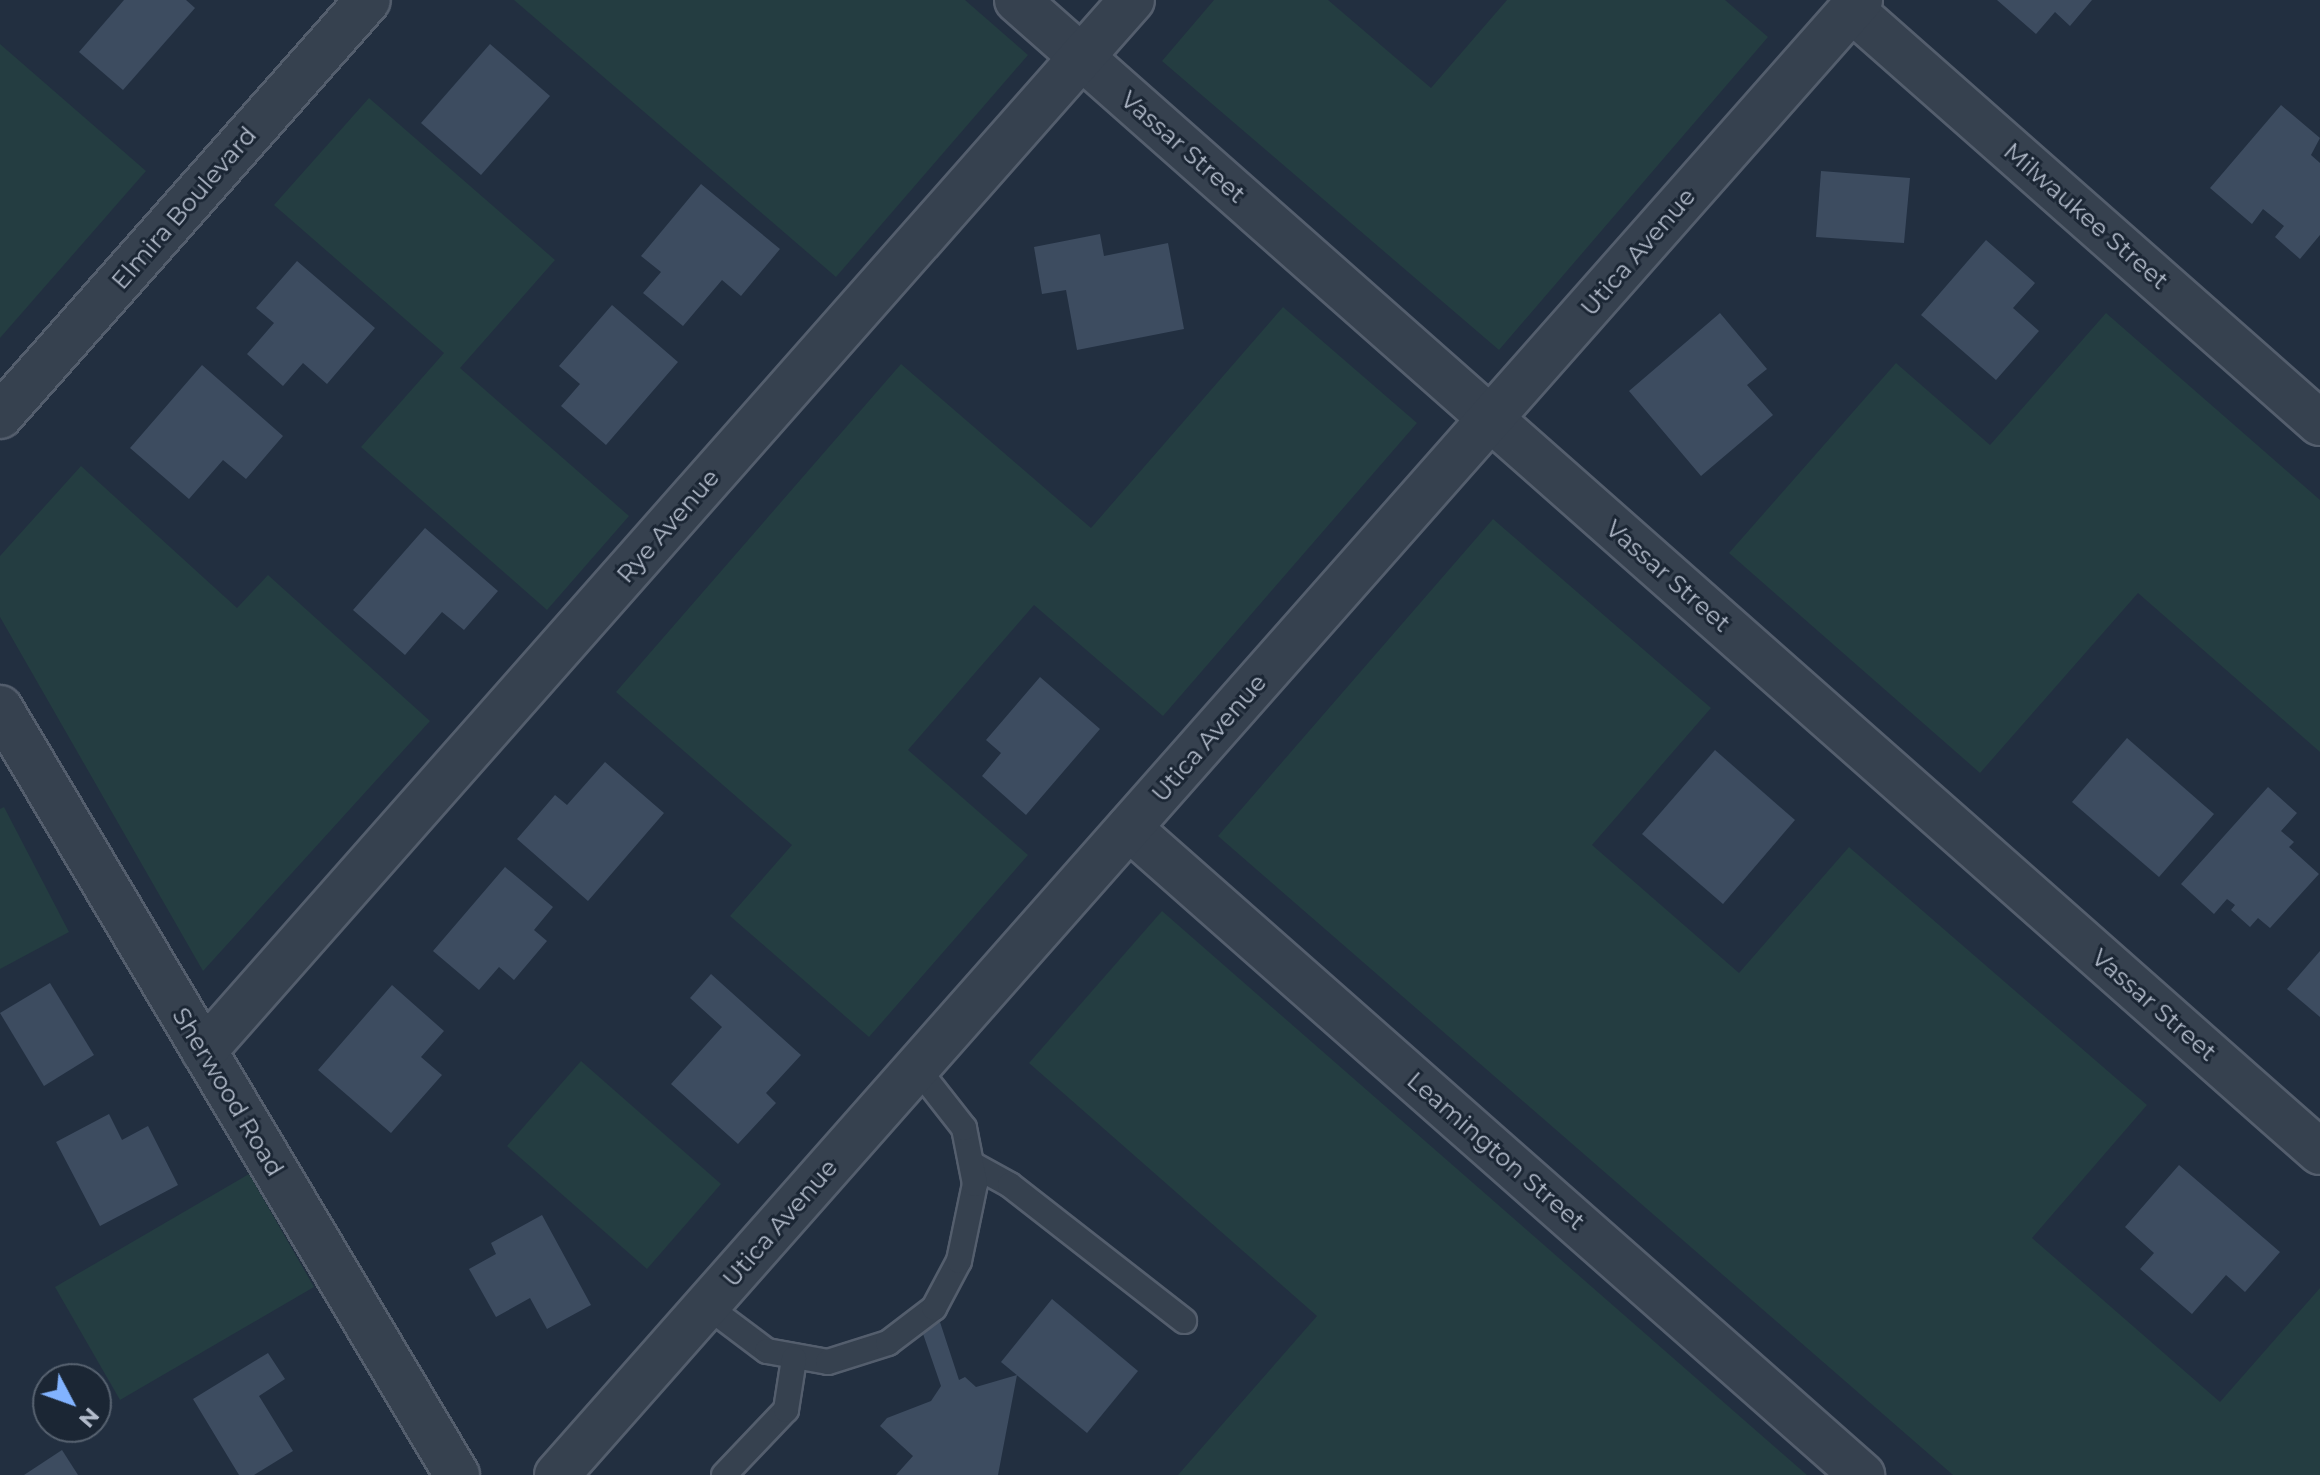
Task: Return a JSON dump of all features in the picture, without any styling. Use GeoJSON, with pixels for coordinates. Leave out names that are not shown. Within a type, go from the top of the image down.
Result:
{"type":"FeatureCollection","features":[{"type":"Feature","properties":{"kind":"street","name":"Elmira Boulevard"},"geometry":{"type":"LineString","coordinates":[[0,416],[368,0]]}},
{"type":"Feature","properties":{"kind":"street","name":"Vassar Street"},"geometry":{"type":"LineString","coordinates":[[1017,0],[2320,1152]]}},
{"type":"Feature","properties":{"kind":"street","name":"Rye Avenue"},"geometry":{"type":"LineString","coordinates":[[204,1051],[1132,0]]}},
{"type":"Feature","properties":{"kind":"street","name":"Utica Avenue"},"geometry":{"type":"LineString","coordinates":[[557,1475],[1856,5]]}},
{"type":"Feature","properties":{"kind":"street","name":"Milwaukee Street"},"geometry":{"type":"LineString","coordinates":[[1856,5],[2320,423]]}},
{"type":"Feature","properties":{"kind":"street","name":"Sherwood Road"},"geometry":{"type":"LineString","coordinates":[[0,708],[457,1475]]}},
{"type":"Feature","properties":{"kind":"street","name":"Leamington Street"},"geometry":{"type":"LineString","coordinates":[[1129,828],[1862,1475]]}},
{"type":"Feature","properties":{"kind":"lane"},"geometry":{"type":"LineString","coordinates":[[707,1306],[741,1336],[794,1359],[828,1362],[863,1354],[906,1332],[934,1308],[949,1287],[966,1235],[972,1164],[964,1128],[917,1068]]}},
{"type":"Feature","properties":{"kind":"lane"},"geometry":{"type":"LineString","coordinates":[[972,1164],[1010,1185],[1184,1321]]}},
{"type":"Feature","properties":{"kind":"lane"},"geometry":{"type":"LineString","coordinates":[[724,1475],[786,1410],[794,1359]]}},
{"type":"Feature","properties":{"kind":"green space"},"geometry":{"type":"Polygon","coordinates":[[[514,0],[965,0],[1028,55],[836,277],[514,0]]]}},
{"type":"Feature","properties":{"kind":"green space"},"geometry":{"type":"Polygon","coordinates":[[[1214,0],[1328,0],[1431,88],[1507,0],[1725,0],[1768,37],[1499,350],[1162,61],[1214,0]]]}},
{"type":"Feature","properties":{"kind":"green space"},"geometry":{"type":"Polygon","coordinates":[[[0,44],[146,171],[0,338],[0,44]]]}},
{"type":"Feature","properties":{"kind":"green space"},"geometry":{"type":"Polygon","coordinates":[[[369,98],[555,260],[460,368],[629,516],[547,610],[361,447],[444,353],[274,205],[369,98]]]}},
{"type":"Feature","properties":{"kind":"green space"},"geometry":{"type":"Polygon","coordinates":[[[1283,307],[1417,423],[1163,716],[1034,605],[908,750],[1028,855],[869,1037],[730,916],[792,845],[616,692],[901,364],[1091,528],[1283,307]]]}},
{"type":"Feature","properties":{"kind":"green space"},"geometry":{"type":"Polygon","coordinates":[[[2106,313],[2320,500],[2320,752],[2138,593],[1980,773],[1729,553],[1896,363],[1990,445],[2106,313]]]}},
{"type":"Feature","properties":{"kind":"green space"},"geometry":{"type":"Polygon","coordinates":[[[81,466],[237,608],[268,575],[430,721],[203,971],[0,617],[0,556],[81,466]]]}},
{"type":"Feature","properties":{"kind":"green space"},"geometry":{"type":"Polygon","coordinates":[[[1493,519],[1711,708],[1592,845],[1739,973],[1849,847],[2147,1105],[2032,1238],[2220,1402],[2320,1288],[2320,1475],[1953,1475],[1218,836],[1493,519]]]}},
{"type":"Feature","properties":{"kind":"green space"},"geometry":{"type":"Polygon","coordinates":[[[4,807],[69,932],[0,969],[0,809],[4,807]]]}},
{"type":"Feature","properties":{"kind":"green space"},"geometry":{"type":"Polygon","coordinates":[[[1162,911],[1807,1475],[1178,1475],[1317,1316],[1029,1063],[1162,911]]]}},
{"type":"Feature","properties":{"kind":"green space"},"geometry":{"type":"Polygon","coordinates":[[[581,1061],[721,1184],[647,1269],[507,1146],[581,1061]]]}},
{"type":"Feature","properties":{"kind":"green space"},"geometry":{"type":"Polygon","coordinates":[[[249,1174],[314,1287],[120,1400],[112,1386],[112,1363],[99,1363],[55,1287],[249,1174]]]}},
{"type":"Feature","properties":{"kind":"building"},"geometry":{"type":"Polygon","coordinates":[[[124,0],[186,0],[195,8],[123,90],[79,52],[124,0]]]}},
{"type":"Feature","properties":{"kind":"building"},"geometry":{"type":"Polygon","coordinates":[[[1997,0],[2092,0],[2070,26],[2055,12],[2036,34],[1997,0]]]}},
{"type":"Feature","properties":{"kind":"building"},"geometry":{"type":"Polygon","coordinates":[[[490,44],[550,96],[481,175],[421,123],[490,44]]]}},
{"type":"Feature","properties":{"kind":"building"},"geometry":{"type":"Polygon","coordinates":[[[2281,105],[2320,138],[2311,155],[2320,163],[2320,235],[2300,259],[2275,237],[2284,226],[2263,209],[2252,224],[2210,188],[2281,105]]]}},
{"type":"Feature","properties":{"kind":"building"},"geometry":{"type":"Polygon","coordinates":[[[1821,171],[1910,178],[1904,243],[1816,237],[1821,171]]]}},
{"type":"Feature","properties":{"kind":"building"},"geometry":{"type":"Polygon","coordinates":[[[701,184],[780,249],[741,296],[722,280],[683,326],[643,293],[661,272],[641,256],[701,184]]]}},
{"type":"Feature","properties":{"kind":"building"},"geometry":{"type":"Polygon","coordinates":[[[1100,234],[1104,256],[1168,243],[1184,329],[1077,350],[1066,290],[1042,294],[1034,247],[1100,234]]]}},
{"type":"Feature","properties":{"kind":"building"},"geometry":{"type":"Polygon","coordinates":[[[1986,240],[2035,283],[2013,308],[2039,331],[1996,380],[1921,315],[1986,240]]]}},
{"type":"Feature","properties":{"kind":"building"},"geometry":{"type":"Polygon","coordinates":[[[297,261],[375,328],[327,384],[303,363],[283,386],[247,354],[274,323],[256,308],[297,261]]]}},
{"type":"Feature","properties":{"kind":"building"},"geometry":{"type":"Polygon","coordinates":[[[612,305],[678,362],[606,445],[561,406],[580,384],[559,366],[612,305]]]}},
{"type":"Feature","properties":{"kind":"building"},"geometry":{"type":"Polygon","coordinates":[[[1720,313],[1767,369],[1747,385],[1773,415],[1701,476],[1629,391],[1720,313]]]}},
{"type":"Feature","properties":{"kind":"building"},"geometry":{"type":"Polygon","coordinates":[[[202,365],[283,436],[246,479],[223,460],[189,499],[130,448],[202,365]]]}},
{"type":"Feature","properties":{"kind":"building"},"geometry":{"type":"Polygon","coordinates":[[[425,528],[498,591],[464,630],[442,612],[405,655],[353,610],[425,528]]]}},
{"type":"Feature","properties":{"kind":"building"},"geometry":{"type":"Polygon","coordinates":[[[1040,677],[1100,729],[1026,815],[982,776],[1001,753],[986,740],[1040,677]]]}},
{"type":"Feature","properties":{"kind":"building"},"geometry":{"type":"Polygon","coordinates":[[[2127,738],[2214,814],[2159,877],[2072,802],[2127,738]]]}},
{"type":"Feature","properties":{"kind":"building"},"geometry":{"type":"Polygon","coordinates":[[[1715,750],[1795,820],[1723,904],[1642,834],[1715,750]]]}},
{"type":"Feature","properties":{"kind":"building"},"geometry":{"type":"Polygon","coordinates":[[[605,762],[664,813],[588,901],[517,839],[555,795],[567,805],[605,762]]]}},
{"type":"Feature","properties":{"kind":"building"},"geometry":{"type":"Polygon","coordinates":[[[2268,787],[2297,813],[2281,831],[2294,842],[2289,847],[2319,874],[2270,928],[2258,918],[2250,927],[2231,910],[2235,905],[2227,899],[2214,914],[2181,884],[2268,787]]]}},
{"type":"Feature","properties":{"kind":"building"},"geometry":{"type":"Polygon","coordinates":[[[505,867],[553,907],[534,930],[547,941],[514,980],[499,967],[479,990],[433,951],[505,867]]]}},
{"type":"Feature","properties":{"kind":"building"},"geometry":{"type":"Polygon","coordinates":[[[2320,951],[2320,1017],[2287,989],[2320,951]]]}},
{"type":"Feature","properties":{"kind":"building"},"geometry":{"type":"Polygon","coordinates":[[[711,974],[801,1055],[766,1093],[776,1103],[738,1144],[671,1084],[722,1027],[690,998],[711,974]]]}},
{"type":"Feature","properties":{"kind":"building"},"geometry":{"type":"Polygon","coordinates":[[[50,983],[94,1055],[44,1086],[0,1013],[50,983]]]}},
{"type":"Feature","properties":{"kind":"building"},"geometry":{"type":"Polygon","coordinates":[[[392,985],[444,1031],[421,1057],[442,1075],[391,1133],[318,1070],[392,985]]]}},
{"type":"Feature","properties":{"kind":"building"},"geometry":{"type":"Polygon","coordinates":[[[109,1114],[122,1140],[148,1126],[178,1185],[100,1226],[56,1142],[109,1114]]]}},
{"type":"Feature","properties":{"kind":"building"},"geometry":{"type":"Polygon","coordinates":[[[2179,1165],[2280,1252],[2245,1292],[2226,1275],[2192,1314],[2140,1269],[2154,1253],[2125,1227],[2179,1165]]]}},
{"type":"Feature","properties":{"kind":"building"},"geometry":{"type":"Polygon","coordinates":[[[542,1215],[591,1305],[547,1329],[530,1298],[496,1317],[469,1269],[496,1254],[491,1243],[542,1215]]]}},
{"type":"Feature","properties":{"kind":"building"},"geometry":{"type":"Polygon","coordinates":[[[1052,1299],[1138,1371],[1087,1433],[1001,1362],[1052,1299]]]}},
{"type":"Feature","properties":{"kind":"building"},"geometry":{"type":"Polygon","coordinates":[[[940,1322],[959,1380],[965,1377],[976,1387],[1017,1375],[998,1475],[896,1475],[913,1456],[880,1426],[887,1418],[931,1401],[941,1386],[921,1328],[940,1322]]]}},
{"type":"Feature","properties":{"kind":"building"},"geometry":{"type":"Polygon","coordinates":[[[268,1353],[285,1379],[259,1396],[293,1451],[254,1475],[239,1475],[193,1399],[268,1353]]]}},
{"type":"Feature","properties":{"kind":"building"},"geometry":{"type":"Polygon","coordinates":[[[62,1450],[78,1475],[24,1475],[62,1450]]]}}]}
